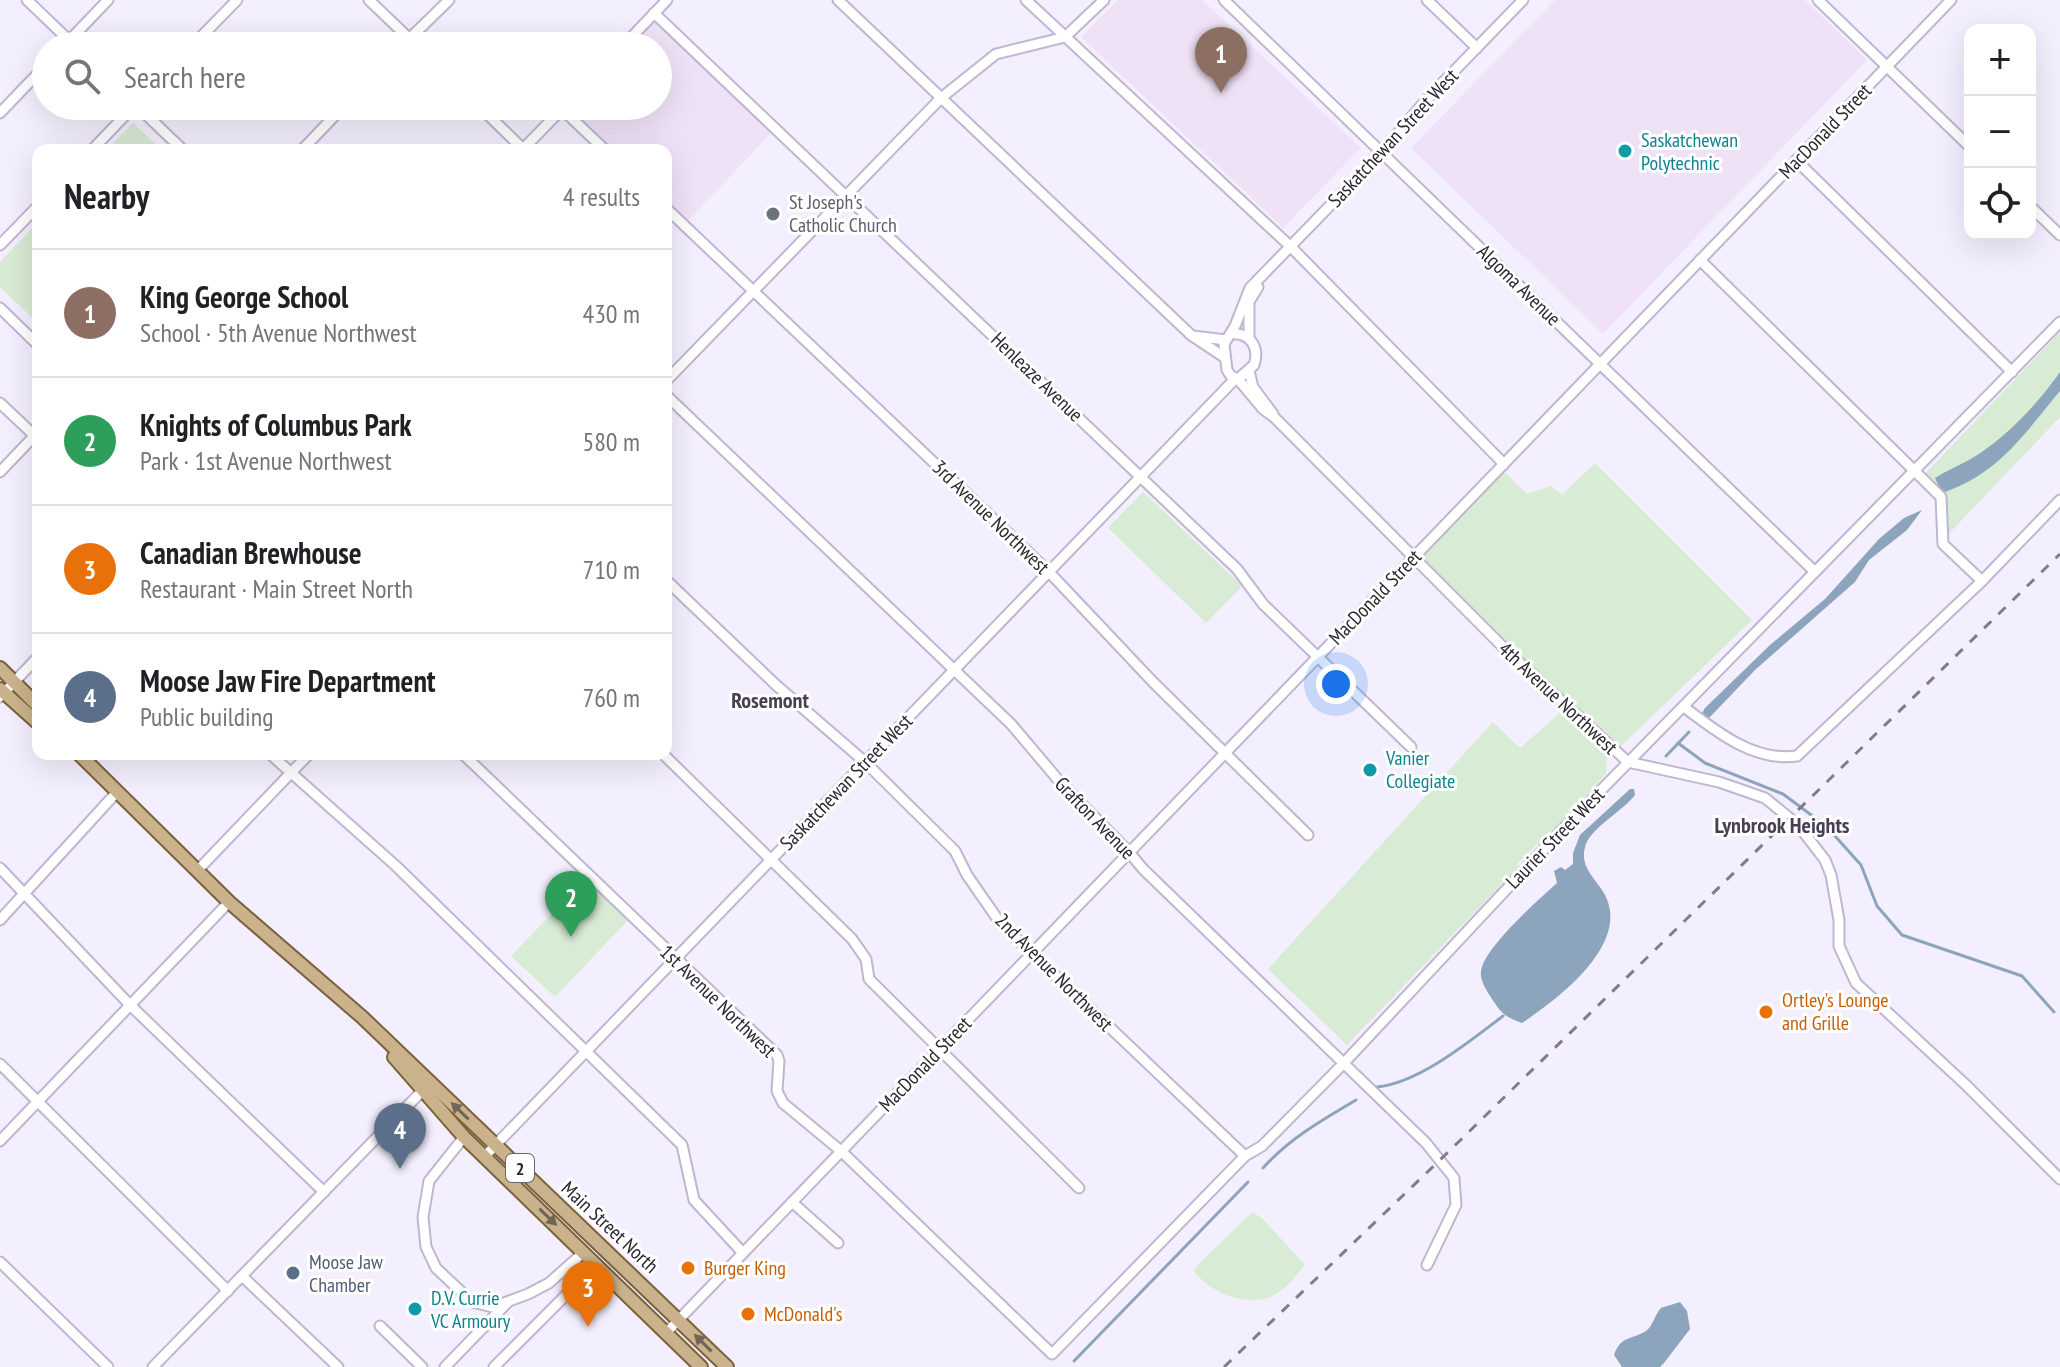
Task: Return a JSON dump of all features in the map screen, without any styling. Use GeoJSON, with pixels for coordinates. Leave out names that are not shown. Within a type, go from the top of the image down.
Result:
{"type":"FeatureCollection","features":[{"type":"Feature","properties":{"kind":"main road"},"geometry":{"type":"LineString","coordinates":[[0,668],[32,700]]}},
{"type":"Feature","properties":{"kind":"main road"},"geometry":{"type":"LineString","coordinates":[[1,693],[32,718]]}},
{"type":"Feature","properties":{"kind":"main road","name":"Main Street North"},"geometry":{"type":"LineString","coordinates":[[85,760],[229,902],[362,1017],[427,1086],[496,1145],[727,1367]]}},
{"type":"Feature","properties":{"kind":"main road","name":"Main Street North"},"geometry":{"type":"LineString","coordinates":[[427,1086],[464,1137],[701,1367]]}},
{"type":"Feature","properties":{"kind":"street"},"geometry":{"type":"LineString","coordinates":[[27,0],[58,32]]}},
{"type":"Feature","properties":{"kind":"street"},"geometry":{"type":"LineString","coordinates":[[80,32],[108,0]]}},
{"type":"Feature","properties":{"kind":"street"},"geometry":{"type":"LineString","coordinates":[[206,32],[237,0]]}},
{"type":"Feature","properties":{"kind":"street"},"geometry":{"type":"LineString","coordinates":[[369,0],[398,32]]}},
{"type":"Feature","properties":{"kind":"street"},"geometry":{"type":"LineString","coordinates":[[420,32],[449,0]]}},
{"type":"Feature","properties":{"kind":"street"},"geometry":{"type":"LineString","coordinates":[[636,32],[667,0]]}},
{"type":"Feature","properties":{"kind":"street"},"geometry":{"type":"LineString","coordinates":[[838,0],[1191,335],[1224,357]]}},
{"type":"Feature","properties":{"kind":"street"},"geometry":{"type":"LineString","coordinates":[[1026,0],[1291,247],[1504,464]]}},
{"type":"Feature","properties":{"kind":"street"},"geometry":{"type":"LineString","coordinates":[[672,375],[941,98],[996,54],[1065,37],[1104,0]]}},
{"type":"Feature","properties":{"kind":"street","name":"Algoma Avenue"},"geometry":{"type":"LineString","coordinates":[[1224,0],[1814,571]]}},
{"type":"Feature","properties":{"kind":"street"},"geometry":{"type":"LineString","coordinates":[[1427,0],[1477,48]]}},
{"type":"Feature","properties":{"kind":"street","name":"Saskatchewan Street West"},"geometry":{"type":"LineString","coordinates":[[1228,337],[1245,296],[1523,0]]}},
{"type":"Feature","properties":{"kind":"street"},"geometry":{"type":"LineString","coordinates":[[1818,0],[1964,141]]}},
{"type":"Feature","properties":{"kind":"street","name":"MacDonald Street"},"geometry":{"type":"LineString","coordinates":[[666,1333],[1951,0]]}},
{"type":"Feature","properties":{"kind":"street","name":"Henleaze Avenue"},"geometry":{"type":"LineString","coordinates":[[654,13],[1237,569],[1263,604],[1411,747]]}},
{"type":"Feature","properties":{"kind":"street"},"geometry":{"type":"LineString","coordinates":[[0,113],[32,80]]}},
{"type":"Feature","properties":{"kind":"street"},"geometry":{"type":"LineString","coordinates":[[98,144],[122,120]]}},
{"type":"Feature","properties":{"kind":"street"},"geometry":{"type":"LineString","coordinates":[[151,120],[177,144]]}},
{"type":"Feature","properties":{"kind":"street"},"geometry":{"type":"LineString","coordinates":[[308,144],[331,120]]}},
{"type":"Feature","properties":{"kind":"street"},"geometry":{"type":"LineString","coordinates":[[493,120],[518,144]]}},
{"type":"Feature","properties":{"kind":"street"},"geometry":{"type":"LineString","coordinates":[[528,144],[552,120]]}},
{"type":"Feature","properties":{"kind":"street"},"geometry":{"type":"LineString","coordinates":[[576,120],[599,144]]}},
{"type":"Feature","properties":{"kind":"street"},"geometry":{"type":"LineString","coordinates":[[1796,160],[2012,372]]}},
{"type":"Feature","properties":{"kind":"street"},"geometry":{"type":"LineString","coordinates":[[0,245],[32,212]]}},
{"type":"Feature","properties":{"kind":"street"},"geometry":{"type":"LineString","coordinates":[[2036,212],[2060,235]]}},
{"type":"Feature","properties":{"kind":"street","name":"3rd Avenue Northwest"},"geometry":{"type":"LineString","coordinates":[[672,214],[1049,572],[1308,835]]}},
{"type":"Feature","properties":{"kind":"street"},"geometry":{"type":"LineString","coordinates":[[1700,260],[1941,497],[1943,544],[1982,581]]}},
{"type":"Feature","properties":{"kind":"street","name":"Saskatchewan Street West"},"geometry":{"type":"LineString","coordinates":[[1249,338],[1249,302],[1262,277]]}},
{"type":"Feature","properties":{"kind":"street"},"geometry":{"type":"LineString","coordinates":[[0,308],[32,339]]}},
{"type":"Feature","properties":{"kind":"street","name":"Laurier Street West"},"geometry":{"type":"LineString","coordinates":[[1052,1354],[1245,1156],[1262,1146],[1343,1064],[1628,762],[2060,322]]}},
{"type":"Feature","properties":{"kind":"street"},"geometry":{"type":"LineString","coordinates":[[1191,335],[1228,337],[1243,334],[1249,338],[1254,344],[1256,358],[1249,371],[1236,379],[1227,370],[1224,357],[1228,337]]}},
{"type":"Feature","properties":{"kind":"street","name":"Saskatchewan Street West"},"geometry":{"type":"LineString","coordinates":[[1207,408],[1224,381],[1227,370]]}},
{"type":"Feature","properties":{"kind":"street","name":"4th Avenue Northwest"},"geometry":{"type":"LineString","coordinates":[[1249,371],[1253,387],[1274,417]]}},
{"type":"Feature","properties":{"kind":"street","name":"Saskatchewan Street West"},"geometry":{"type":"LineString","coordinates":[[485,1156],[1236,379]]}},
{"type":"Feature","properties":{"kind":"street","name":"4th Avenue Northwest"},"geometry":{"type":"LineString","coordinates":[[1236,379],[1508,652],[1628,762],[1719,782],[1765,798],[1798,825],[1825,860],[1831,875],[1839,920],[1839,946],[1856,983],[1966,1085],[2060,1179]]}},
{"type":"Feature","properties":{"kind":"street","name":"Grafton Avenue"},"geometry":{"type":"LineString","coordinates":[[672,401],[1011,724],[1060,782],[1143,869],[1426,1143],[1454,1178],[1456,1205],[1427,1265]]}},
{"type":"Feature","properties":{"kind":"street"},"geometry":{"type":"LineString","coordinates":[[0,403],[32,431]]}},
{"type":"Feature","properties":{"kind":"street"},"geometry":{"type":"LineString","coordinates":[[0,472],[32,438]]}},
{"type":"Feature","properties":{"kind":"street"},"geometry":{"type":"LineString","coordinates":[[1684,707],[1728,740],[1780,759],[1797,756],[1982,581],[2060,500]]}},
{"type":"Feature","properties":{"kind":"street","name":"2nd Avenue Northwest"},"geometry":{"type":"LineString","coordinates":[[672,586],[776,685],[865,762],[955,851],[967,875],[1001,924],[1245,1156]]}},
{"type":"Feature","properties":{"kind":"street"},"geometry":{"type":"LineString","coordinates":[[1,693],[32,664]]}},
{"type":"Feature","properties":{"kind":"street"},"geometry":{"type":"LineString","coordinates":[[276,760],[396,866],[682,1145],[694,1200],[743,1253]]}},
{"type":"Feature","properties":{"kind":"street"},"geometry":{"type":"LineString","coordinates":[[197,871],[303,760]]}},
{"type":"Feature","properties":{"kind":"street","name":"1st Avenue Northwest"},"geometry":{"type":"LineString","coordinates":[[469,760],[777,1055],[777,1091],[783,1103],[841,1151],[1052,1354]]}},
{"type":"Feature","properties":{"kind":"street"},"geometry":{"type":"LineString","coordinates":[[669,760],[852,939],[866,959],[869,979],[1079,1188]]}},
{"type":"Feature","properties":{"kind":"street"},"geometry":{"type":"LineString","coordinates":[[0,920],[117,792]]}},
{"type":"Feature","properties":{"kind":"street"},"geometry":{"type":"LineString","coordinates":[[0,868],[130,1005],[324,1192]]}},
{"type":"Feature","properties":{"kind":"street"},"geometry":{"type":"LineString","coordinates":[[0,1141],[229,902]]}},
{"type":"Feature","properties":{"kind":"street"},"geometry":{"type":"LineString","coordinates":[[0,1064],[228,1291]]}},
{"type":"Feature","properties":{"kind":"street"},"geometry":{"type":"LineString","coordinates":[[153,1367],[427,1086]]}},
{"type":"Feature","properties":{"kind":"street"},"geometry":{"type":"LineString","coordinates":[[464,1137],[429,1181],[423,1217],[426,1247],[436,1268],[472,1302],[493,1307],[549,1283],[584,1252]]}},
{"type":"Feature","properties":{"kind":"street"},"geometry":{"type":"LineString","coordinates":[[792,1202],[838,1243]]}},
{"type":"Feature","properties":{"kind":"street"},"geometry":{"type":"LineString","coordinates":[[0,1262],[108,1367]]}},
{"type":"Feature","properties":{"kind":"street"},"geometry":{"type":"LineString","coordinates":[[494,1367],[597,1264]]}},
{"type":"Feature","properties":{"kind":"street"},"geometry":{"type":"LineString","coordinates":[[242,1276],[338,1367]]}},
{"type":"Feature","properties":{"kind":"street"},"geometry":{"type":"LineString","coordinates":[[445,1367],[509,1301]]}},
{"type":"Feature","properties":{"kind":"street"},"geometry":{"type":"LineString","coordinates":[[380,1326],[422,1367]]}},
{"type":"Feature","properties":{"kind":"shaded area"},"geometry":{"type":"Polygon","coordinates":[[[1118,0],[1202,0],[1361,148],[1283,228],[1081,37],[1118,0]]]}},
{"type":"Feature","properties":{"kind":"shaded area"},"geometry":{"type":"Polygon","coordinates":[[[1555,0],[1805,0],[1867,60],[1603,334],[1411,148],[1555,0]]]}},
{"type":"Feature","properties":{"kind":"shaded area"},"geometry":{"type":"Polygon","coordinates":[[[654,13],[776,128],[684,225],[672,214],[672,144],[600,144],[578,120],[672,120],[672,32],[636,32],[654,13]]]}},
{"type":"Feature","properties":{"kind":"green space"},"geometry":{"type":"Polygon","coordinates":[[[133,123],[156,144],[113,144],[133,123]]]}},
{"type":"Feature","properties":{"kind":"green space"},"geometry":{"type":"Polygon","coordinates":[[[32,228],[32,317],[0,287],[0,262],[32,228]]]}},
{"type":"Feature","properties":{"kind":"green space"},"geometry":{"type":"Polygon","coordinates":[[[2060,332],[2060,417],[1940,543],[1938,499],[1924,475],[2060,332]]]}},
{"type":"Feature","properties":{"kind":"green space"},"geometry":{"type":"Polygon","coordinates":[[[1595,463],[1752,620],[1618,749],[1419,557],[1503,471],[1527,494],[1551,486],[1562,495],[1595,463]]]}},
{"type":"Feature","properties":{"kind":"green space"},"geometry":{"type":"Polygon","coordinates":[[[1143,492],[1242,586],[1206,623],[1108,528],[1143,492]]]}},
{"type":"Feature","properties":{"kind":"green space"},"geometry":{"type":"Polygon","coordinates":[[[1562,711],[1607,754],[1606,774],[1347,1045],[1268,969],[1493,722],[1520,748],[1562,711]]]}},
{"type":"Feature","properties":{"kind":"green space"},"geometry":{"type":"Polygon","coordinates":[[[587,877],[630,918],[555,997],[511,956],[587,877]]]}},
{"type":"Feature","properties":{"kind":"green space"},"geometry":{"type":"Polygon","coordinates":[[[1252,1212],[1262,1218],[1305,1265],[1278,1293],[1267,1298],[1246,1300],[1216,1290],[1193,1270],[1252,1212]]]}},
{"type":"Feature","properties":{"kind":"water"},"geometry":{"type":"Polygon","coordinates":[[[2060,372],[2060,391],[2021,438],[1995,464],[1962,485],[1942,493],[1935,478],[1982,452],[2007,432],[2060,372]]]}},
{"type":"Feature","properties":{"kind":"water"},"geometry":{"type":"Polygon","coordinates":[[[1922,510],[1907,530],[1869,560],[1855,582],[1755,670],[1710,717],[1706,719],[1701,715],[1770,645],[1825,599],[1879,539],[1904,518],[1922,510]]]}},
{"type":"Feature","properties":{"kind":"water"},"geometry":{"type":"Polygon","coordinates":[[[1630,789],[1634,789],[1635,795],[1599,827],[1585,847],[1586,865],[1610,909],[1609,929],[1601,948],[1588,967],[1554,999],[1522,1023],[1511,1018],[1497,1006],[1483,982],[1481,971],[1486,957],[1515,923],[1557,883],[1554,871],[1561,867],[1565,870],[1573,864],[1573,853],[1580,835],[1630,789]]]}},
{"type":"Feature","properties":{"kind":"water"},"geometry":{"type":"Polygon","coordinates":[[[1680,1302],[1687,1311],[1690,1329],[1664,1363],[1660,1367],[1622,1367],[1614,1355],[1620,1344],[1646,1331],[1661,1308],[1680,1302]]]}},
{"type":"Feature","properties":{"kind":"waterway"},"geometry":{"type":"LineString","coordinates":[[1666,756],[1689,732]]}},
{"type":"Feature","properties":{"kind":"waterway"},"geometry":{"type":"LineString","coordinates":[[1678,743],[1705,763],[1783,794],[1826,826],[1861,865],[1877,906],[1902,935],[2022,976],[2054,1012]]}},
{"type":"Feature","properties":{"kind":"waterway"},"geometry":{"type":"LineString","coordinates":[[1377,1087],[1410,1078],[1427,1069],[1503,1016]]}},
{"type":"Feature","properties":{"kind":"waterway"},"geometry":{"type":"LineString","coordinates":[[1263,1168],[1295,1139],[1356,1100]]}},
{"type":"Feature","properties":{"kind":"waterway"},"geometry":{"type":"LineString","coordinates":[[1074,1361],[1248,1182]]}},
{"type":"Feature","properties":{"kind":"railway"},"geometry":{"type":"LineString","coordinates":[[1224,1367],[2060,554]]}},
{"type":"Feature","properties":{"kind":"place","name":"King George School"},"geometry":{"type":"Point","coordinates":[1221,93]}},
{"type":"Feature","properties":{"kind":"place","name":"Saskatchewan Polytechnic"},"geometry":{"type":"Point","coordinates":[1625,151]}},
{"type":"Feature","properties":{"kind":"place","name":"St Joseph's Catholic Church"},"geometry":{"type":"Point","coordinates":[773,214]}},
{"type":"Feature","properties":{"kind":"place","name":"Vanier Collegiate"},"geometry":{"type":"Point","coordinates":[1370,770]}},
{"type":"Feature","properties":{"kind":"place","name":"Knights of Columbus Park"},"geometry":{"type":"Point","coordinates":[571,937]}},
{"type":"Feature","properties":{"kind":"place","name":"Ortley's Lounge and Grille"},"geometry":{"type":"Point","coordinates":[1766,1012]}},
{"type":"Feature","properties":{"kind":"place","name":"Moose Jaw Fire Department"},"geometry":{"type":"Point","coordinates":[400,1169]}},
{"type":"Feature","properties":{"kind":"place","name":"Burger King"},"geometry":{"type":"Point","coordinates":[688,1268]}},
{"type":"Feature","properties":{"kind":"place","name":"Moose Jaw Chamber"},"geometry":{"type":"Point","coordinates":[293,1273]}},
{"type":"Feature","properties":{"kind":"place","name":"D.V. Currie VC Armoury"},"geometry":{"type":"Point","coordinates":[415,1309]}},
{"type":"Feature","properties":{"kind":"place","name":"McDonald's"},"geometry":{"type":"Point","coordinates":[748,1314]}},
{"type":"Feature","properties":{"kind":"place","name":"Canadian Brewhouse"},"geometry":{"type":"Point","coordinates":[588,1327]}},
{"type":"Feature","properties":{"kind":"district","name":"Rosemont"},"geometry":{"type":"Point","coordinates":[770,700]}},
{"type":"Feature","properties":{"kind":"district","name":"Lynbrook Heights"},"geometry":{"type":"Point","coordinates":[1782,825]}}]}
